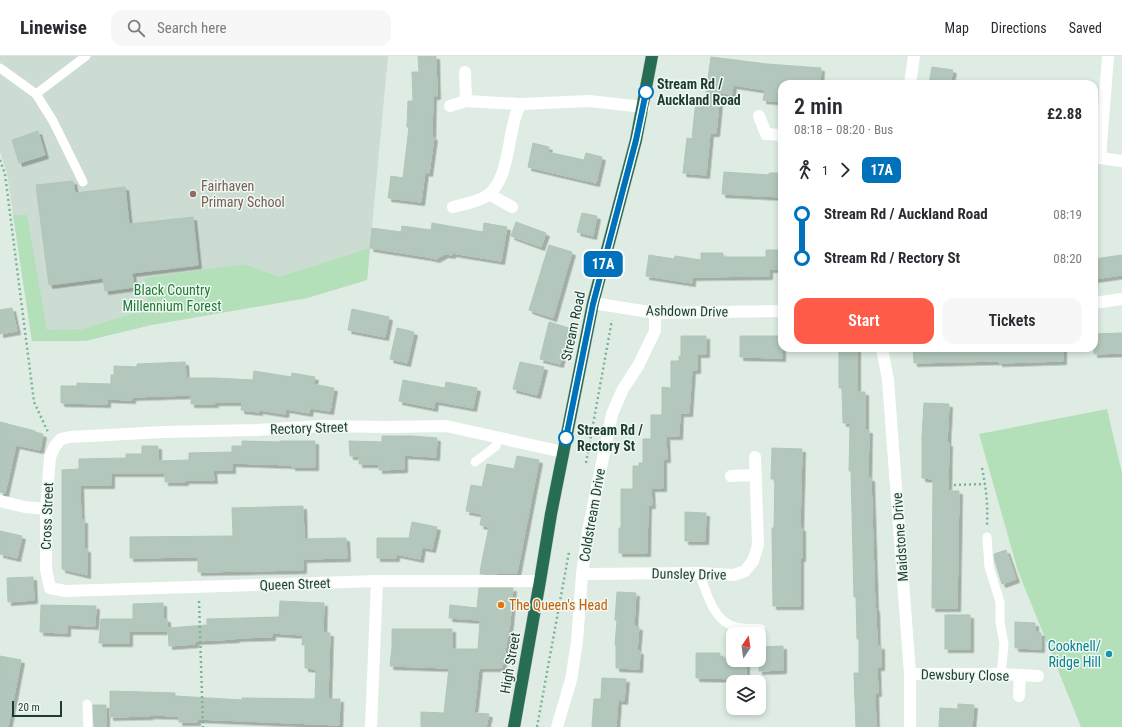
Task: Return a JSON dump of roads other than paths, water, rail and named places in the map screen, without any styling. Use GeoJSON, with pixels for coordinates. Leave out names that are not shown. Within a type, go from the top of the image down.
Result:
{"type":"FeatureCollection","features":[{"type":"Feature","properties":{"kind":"highway","name":"Stream Road"},"geometry":{"type":"LineString","coordinates":[[540,581],[550,514],[593,304],[644,107],[652,56]]}},
{"type":"Feature","properties":{"kind":"highway","name":"High Street"},"geometry":{"type":"LineString","coordinates":[[514,727],[540,581]]}},
{"type":"Feature","properties":{"kind":"street"},"geometry":{"type":"LineString","coordinates":[[911,80],[914,56]]}},
{"type":"Feature","properties":{"kind":"street"},"geometry":{"type":"LineString","coordinates":[[1104,56],[1116,56]]}},
{"type":"Feature","properties":{"kind":"street"},"geometry":{"type":"LineString","coordinates":[[1108,56],[1100,158],[1122,161]]}},
{"type":"Feature","properties":{"kind":"street"},"geometry":{"type":"LineString","coordinates":[[466,72],[466,101]]}},
{"type":"Feature","properties":{"kind":"street"},"geometry":{"type":"LineString","coordinates":[[450,106],[466,101],[520,104],[589,101],[644,107]]}},
{"type":"Feature","properties":{"kind":"street"},"geometry":{"type":"LineString","coordinates":[[453,207],[478,200],[490,194],[498,182],[520,104]]}},
{"type":"Feature","properties":{"kind":"street"},"geometry":{"type":"LineString","coordinates":[[759,116],[766,134],[778,135]]}},
{"type":"Feature","properties":{"kind":"street"},"geometry":{"type":"LineString","coordinates":[[490,194],[512,207]]}},
{"type":"Feature","properties":{"kind":"street"},"geometry":{"type":"LineString","coordinates":[[1098,302],[1122,299]]}},
{"type":"Feature","properties":{"kind":"street","name":"Ashdown Drive"},"geometry":{"type":"LineString","coordinates":[[593,304],[655,312],[778,311]]}},
{"type":"Feature","properties":{"kind":"street","name":"Coldstream Drive"},"geometry":{"type":"LineString","coordinates":[[557,727],[571,680],[576,649],[582,574],[588,531],[612,414],[623,389],[638,366],[655,331],[655,312]]}},
{"type":"Feature","properties":{"kind":"street","name":"Maidstone Drive"},"geometry":{"type":"LineString","coordinates":[[883,352],[888,380],[910,674],[910,727]]}},
{"type":"Feature","properties":{"kind":"street","name":"Rectory Street"},"geometry":{"type":"LineString","coordinates":[[55,446],[61,439],[70,436],[256,430],[322,426],[446,426],[563,452]]}},
{"type":"Feature","properties":{"kind":"street","name":"Cross Street"},"geometry":{"type":"LineString","coordinates":[[50,588],[46,569],[46,509],[50,457],[55,446]]}},
{"type":"Feature","properties":{"kind":"street","name":"Dunsley Drive"},"geometry":{"type":"LineString","coordinates":[[582,574],[700,573],[734,575],[746,570],[753,561],[758,545],[755,457]]}},
{"type":"Feature","properties":{"kind":"street"},"geometry":{"type":"LineString","coordinates":[[731,476],[756,475]]}},
{"type":"Feature","properties":{"kind":"street"},"geometry":{"type":"LineString","coordinates":[[0,501],[25,507],[46,509]]}},
{"type":"Feature","properties":{"kind":"street"},"geometry":{"type":"LineString","coordinates":[[371,727],[377,581]]}},
{"type":"Feature","properties":{"kind":"street","name":"Queen Street"},"geometry":{"type":"LineString","coordinates":[[50,588],[65,591],[377,581],[540,581]]}},
{"type":"Feature","properties":{"kind":"street","name":"Dewsbury Close"},"geometry":{"type":"LineString","coordinates":[[910,674],[1001,674],[1038,676]]}},
{"type":"Feature","properties":{"kind":"street","name":"Dewsbury Close"},"geometry":{"type":"LineString","coordinates":[[1019,696],[1020,675]]}},
{"type":"Feature","properties":{"kind":"lane"},"geometry":{"type":"LineString","coordinates":[[36,94],[86,56]]}},
{"type":"Feature","properties":{"kind":"lane"},"geometry":{"type":"LineString","coordinates":[[0,68],[36,94],[53,121],[83,182]]}},
{"type":"Feature","properties":{"kind":"lane"},"geometry":{"type":"LineString","coordinates":[[475,462],[496,446],[498,438]]}},
{"type":"Feature","properties":{"kind":"lane"},"geometry":{"type":"LineString","coordinates":[[987,537],[989,567],[1000,602],[1000,622],[1004,644],[1001,674]]}},
{"type":"Feature","properties":{"kind":"lane"},"geometry":{"type":"LineString","coordinates":[[700,573],[716,614],[725,622],[736,627]]}},
{"type":"Feature","properties":{"kind":"lane"},"geometry":{"type":"LineString","coordinates":[[87,704],[88,727]]}},
{"type":"Feature","properties":{"kind":"place","name":"Stream Rd / Auckland Road"},"geometry":{"type":"Point","coordinates":[646,92]}},
{"type":"Feature","properties":{"kind":"place","name":"Fairhaven Primary School"},"geometry":{"type":"Point","coordinates":[193,194]}},
{"type":"Feature","properties":{"kind":"place","name":"Stream Rd / Rectory St"},"geometry":{"type":"Point","coordinates":[566,438]}},
{"type":"Feature","properties":{"kind":"place","name":"The Queen's Head"},"geometry":{"type":"Point","coordinates":[501,605]}},
{"type":"Feature","properties":{"kind":"place","name":"Cooknell/ Ridge Hill"},"geometry":{"type":"Point","coordinates":[1109,654]}},
{"type":"Feature","properties":{"kind":"park label","name":"Black Country Millennium Forest"},"geometry":{"type":"Point","coordinates":[172,298]}}]}
